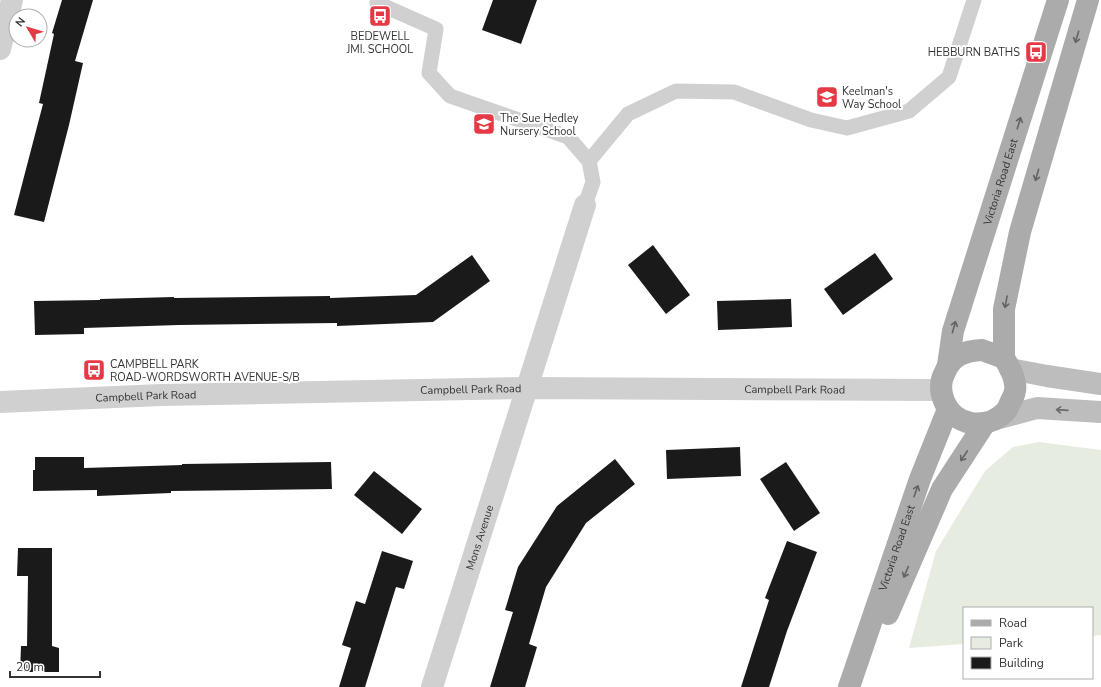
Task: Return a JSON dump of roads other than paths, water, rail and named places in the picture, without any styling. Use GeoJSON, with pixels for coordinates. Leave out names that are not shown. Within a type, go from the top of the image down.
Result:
{"type":"FeatureCollection","features":[{"type":"Feature","properties":{"kind":"main road","name":"Victoria Road East"},"geometry":{"type":"LineString","coordinates":[[948,365],[953,331],[1058,0]]}},
{"type":"Feature","properties":{"kind":"main road"},"geometry":{"type":"LineString","coordinates":[[1007,363],[982,350],[969,351],[958,356],[948,365],[942,377],[944,400],[960,419],[972,423],[991,421],[1006,411],[1013,397],[1015,384],[1007,363],[1004,309],[1020,232],[1088,0]]}},
{"type":"Feature","properties":{"kind":"main road","name":"Victoria Road East"},"geometry":{"type":"LineString","coordinates":[[849,687],[920,479],[944,400]]}},
{"type":"Feature","properties":{"kind":"main road","name":"Victoria Road East"},"geometry":{"type":"LineString","coordinates":[[856,687],[942,488],[991,421]]}},
{"type":"Feature","properties":{"kind":"street"},"geometry":{"type":"LineString","coordinates":[[1,42],[12,0]]}},
{"type":"Feature","properties":{"kind":"street","name":"Mons Avenue"},"geometry":{"type":"LineString","coordinates":[[432,687],[585,205]]}},
{"type":"Feature","properties":{"kind":"street"},"geometry":{"type":"LineString","coordinates":[[1007,363],[1047,376],[1101,384]]}},
{"type":"Feature","properties":{"kind":"street","name":"Campbell Park Road"},"geometry":{"type":"LineString","coordinates":[[0,402],[161,395],[527,388],[944,400]]}},
{"type":"Feature","properties":{"kind":"street"},"geometry":{"type":"LineString","coordinates":[[991,421],[1037,408],[1101,412]]}},
{"type":"Feature","properties":{"kind":"lane"},"geometry":{"type":"LineString","coordinates":[[589,161],[628,114],[676,91],[734,92],[811,120],[847,128],[909,111],[949,77],[974,0]]}},
{"type":"Feature","properties":{"kind":"lane"},"geometry":{"type":"LineString","coordinates":[[376,3],[436,29],[429,73],[450,96],[568,136],[589,161],[593,182],[585,205]]}},
{"type":"Feature","properties":{"kind":"place","name":"BEDEWELL JMI. SCHOOL"},"geometry":{"type":"Point","coordinates":[380,16]}},
{"type":"Feature","properties":{"kind":"place","name":"HEBBURN BATHS"},"geometry":{"type":"Point","coordinates":[1036,52]}},
{"type":"Feature","properties":{"kind":"place","name":"Keelman's Way School"},"geometry":{"type":"Point","coordinates":[827,97]}},
{"type":"Feature","properties":{"kind":"place","name":"The Sue Hedley Nursery School"},"geometry":{"type":"Point","coordinates":[484,124]}},
{"type":"Feature","properties":{"kind":"place","name":"CAMPBELL PARK ROAD-WORDSWORTH AVENUE-S/B"},"geometry":{"type":"Point","coordinates":[94,370]}}]}
